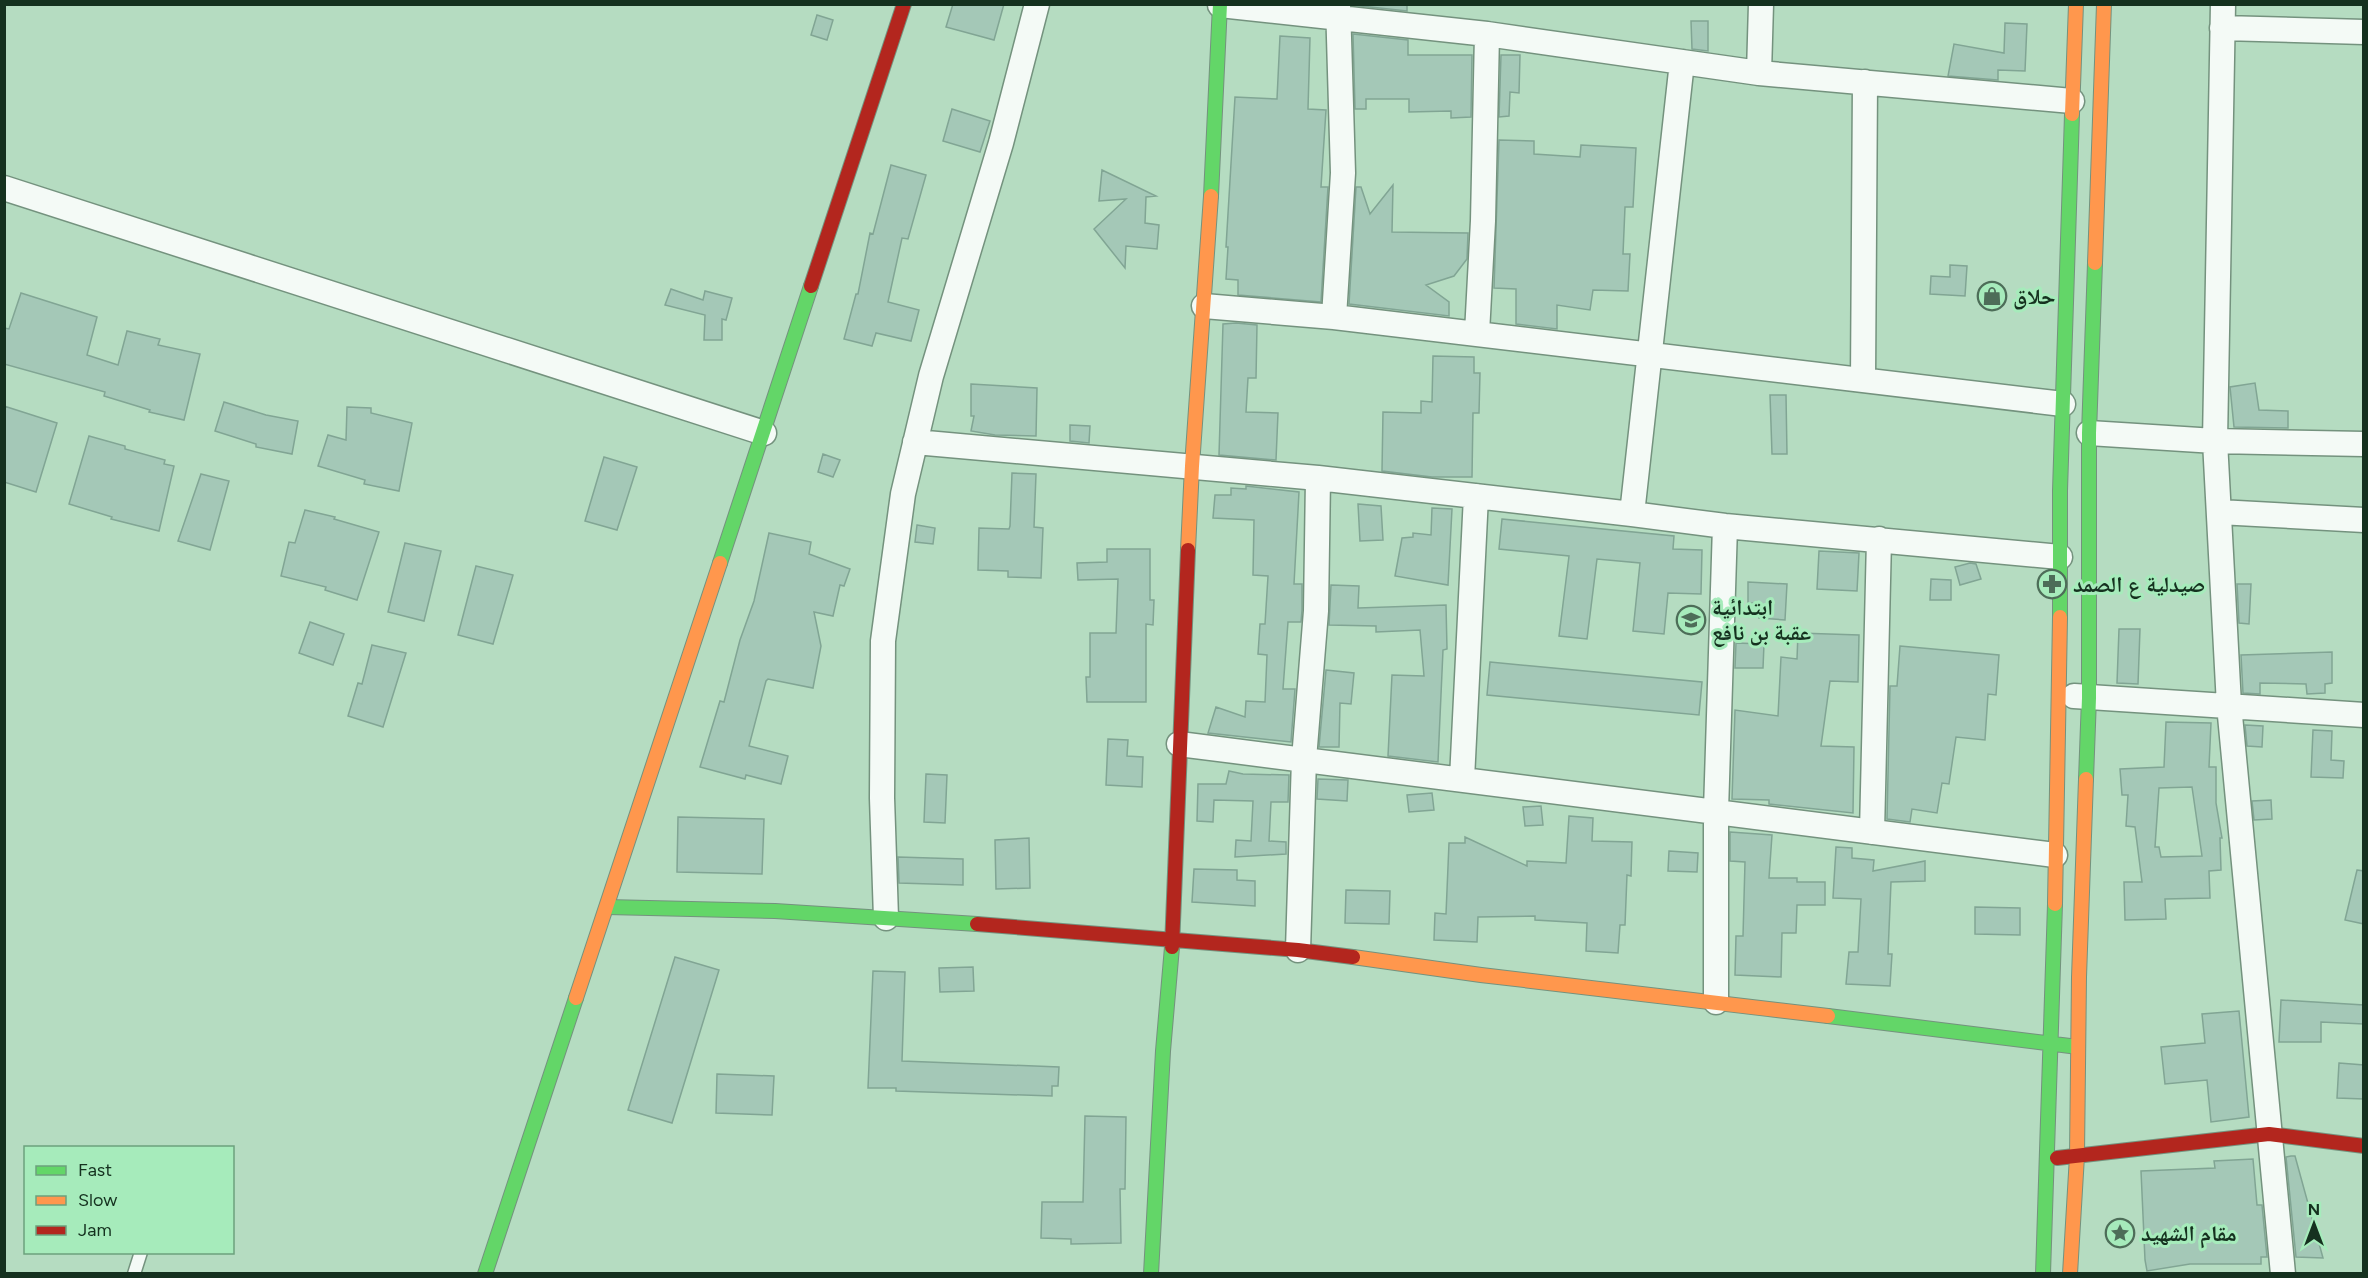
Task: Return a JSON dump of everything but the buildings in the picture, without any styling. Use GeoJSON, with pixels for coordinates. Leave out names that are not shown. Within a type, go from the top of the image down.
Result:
{"type":"FeatureCollection","features":[{"type":"Feature","properties":{"kind":"main road"},"geometry":{"type":"LineString","coordinates":[[485,1274],[607,907],[772,437],[904,4]]}},
{"type":"Feature","properties":{"kind":"main road"},"geometry":{"type":"LineString","coordinates":[[840,242],[917,4]]}},
{"type":"Feature","properties":{"kind":"main road"},"geometry":{"type":"LineString","coordinates":[[2043,1274],[2052,1045],[2060,694],[2063,404],[2076,4]]}},
{"type":"Feature","properties":{"kind":"main road"},"geometry":{"type":"LineString","coordinates":[[2070,1274],[2077,1156],[2078,1047],[2089,698],[2089,433],[2104,4]]}},
{"type":"Feature","properties":{"kind":"main road"},"geometry":{"type":"LineString","coordinates":[[1151,1274],[1163,1051],[1172,941],[1192,466],[1213,166],[1220,5]]}},
{"type":"Feature","properties":{"kind":"main road"},"geometry":{"type":"LineString","coordinates":[[607,907],[775,911],[1298,950],[1481,975],[2078,1047]]}},
{"type":"Feature","properties":{"kind":"main road"},"geometry":{"type":"LineString","coordinates":[[2049,1158],[2269,1134],[2364,1146]]}},
{"type":"Feature","properties":{"kind":"street"},"geometry":{"type":"LineString","coordinates":[[886,918],[882,798],[883,641],[903,494],[931,376],[1001,143],[1037,4]]}},
{"type":"Feature","properties":{"kind":"street"},"geometry":{"type":"LineString","coordinates":[[1759,73],[1761,4]]}},
{"type":"Feature","properties":{"kind":"street"},"geometry":{"type":"LineString","coordinates":[[1220,5],[1337,11],[1759,73],[2072,101]]}},
{"type":"Feature","properties":{"kind":"street"},"geometry":{"type":"LineString","coordinates":[[1334,316],[1344,173],[1337,11]]}},
{"type":"Feature","properties":{"kind":"street"},"geometry":{"type":"LineString","coordinates":[[2283,1274],[2229,705],[2215,441],[2223,16],[2364,32]]}},
{"type":"Feature","properties":{"kind":"street"},"geometry":{"type":"LineString","coordinates":[[1477,333],[1483,221],[1487,34]]}},
{"type":"Feature","properties":{"kind":"street"},"geometry":{"type":"LineString","coordinates":[[1632,513],[1682,62]]}},
{"type":"Feature","properties":{"kind":"street"},"geometry":{"type":"LineString","coordinates":[[1863,380],[1865,82]]}},
{"type":"Feature","properties":{"kind":"street"},"geometry":{"type":"LineString","coordinates":[[4,188],[772,437]]}},
{"type":"Feature","properties":{"kind":"street"},"geometry":{"type":"LineString","coordinates":[[1204,306],[1334,316],[2063,404]]}},
{"type":"Feature","properties":{"kind":"street"},"geometry":{"type":"LineString","coordinates":[[2089,433],[2215,441],[2364,444]]}},
{"type":"Feature","properties":{"kind":"street"},"geometry":{"type":"LineString","coordinates":[[915,442],[1318,478],[1632,513],[1725,526],[2061,556]]}},
{"type":"Feature","properties":{"kind":"street"},"geometry":{"type":"LineString","coordinates":[[1298,950],[1304,759],[1316,611],[1318,478]]}},
{"type":"Feature","properties":{"kind":"street"},"geometry":{"type":"LineString","coordinates":[[1462,779],[1476,496]]}},
{"type":"Feature","properties":{"kind":"street"},"geometry":{"type":"LineString","coordinates":[[2219,512],[2364,520]]}},
{"type":"Feature","properties":{"kind":"street"},"geometry":{"type":"LineString","coordinates":[[1716,1002],[1716,811],[1725,526]]}},
{"type":"Feature","properties":{"kind":"street"},"geometry":{"type":"LineString","coordinates":[[1872,832],[1880,539]]}},
{"type":"Feature","properties":{"kind":"street"},"geometry":{"type":"LineString","coordinates":[[2060,694],[2089,698],[2364,715]]}},
{"type":"Feature","properties":{"kind":"street"},"geometry":{"type":"LineString","coordinates":[[1179,744],[2055,855]]}},
{"type":"Feature","properties":{"kind":"lane"},"geometry":{"type":"LineString","coordinates":[[135,1274],[140,1254]]}},
{"type":"Feature","properties":{"kind":"traffic: fast"},"geometry":{"type":"LineString","coordinates":[[1211,196],[1220,4]]}},
{"type":"Feature","properties":{"kind":"traffic: fast"},"geometry":{"type":"LineString","coordinates":[[2060,617],[2060,491],[2072,114]]}},
{"type":"Feature","properties":{"kind":"traffic: fast"},"geometry":{"type":"LineString","coordinates":[[2086,779],[2089,698],[2089,433],[2095,263]]}},
{"type":"Feature","properties":{"kind":"traffic: fast"},"geometry":{"type":"LineString","coordinates":[[720,563],[811,286]]}},
{"type":"Feature","properties":{"kind":"traffic: fast"},"geometry":{"type":"LineString","coordinates":[[2043,1274],[2055,904]]}},
{"type":"Feature","properties":{"kind":"traffic: fast"},"geometry":{"type":"LineString","coordinates":[[607,907],[775,911],[977,924]]}},
{"type":"Feature","properties":{"kind":"traffic: fast"},"geometry":{"type":"LineString","coordinates":[[1151,1274],[1163,1051],[1172,947]]}},
{"type":"Feature","properties":{"kind":"traffic: fast"},"geometry":{"type":"LineString","coordinates":[[485,1274],[576,998]]}},
{"type":"Feature","properties":{"kind":"traffic: fast"},"geometry":{"type":"LineString","coordinates":[[1828,1016],[2078,1047]]}},
{"type":"Feature","properties":{"kind":"traffic: slow"},"geometry":{"type":"LineString","coordinates":[[2072,114],[2076,4]]}},
{"type":"Feature","properties":{"kind":"traffic: slow"},"geometry":{"type":"LineString","coordinates":[[2095,263],[2104,4]]}},
{"type":"Feature","properties":{"kind":"traffic: slow"},"geometry":{"type":"LineString","coordinates":[[1188,550],[1211,196]]}},
{"type":"Feature","properties":{"kind":"traffic: slow"},"geometry":{"type":"LineString","coordinates":[[576,998],[720,563]]}},
{"type":"Feature","properties":{"kind":"traffic: slow"},"geometry":{"type":"LineString","coordinates":[[2055,904],[2060,617]]}},
{"type":"Feature","properties":{"kind":"traffic: slow"},"geometry":{"type":"LineString","coordinates":[[2070,1274],[2077,1156],[2079,977],[2086,779]]}},
{"type":"Feature","properties":{"kind":"traffic: slow"},"geometry":{"type":"LineString","coordinates":[[1353,957],[1481,975],[1828,1016]]}},
{"type":"Feature","properties":{"kind":"traffic: jam"},"geometry":{"type":"LineString","coordinates":[[811,286],[904,4]]}},
{"type":"Feature","properties":{"kind":"traffic: jam"},"geometry":{"type":"LineString","coordinates":[[1172,947],[1188,550]]}},
{"type":"Feature","properties":{"kind":"traffic: jam"},"geometry":{"type":"LineString","coordinates":[[977,924],[1298,950],[1353,957]]}},
{"type":"Feature","properties":{"kind":"traffic: jam"},"geometry":{"type":"LineString","coordinates":[[2057,1158],[2269,1134],[2364,1146]]}},
{"type":"Feature","properties":{"kind":"place","name":"حلاق"},"geometry":{"type":"Point","coordinates":[1992,296]}},
{"type":"Feature","properties":{"kind":"place","name":"صيدلية ع الصمد"},"geometry":{"type":"Point","coordinates":[2052,584]}},
{"type":"Feature","properties":{"kind":"place","name":"ابتدائية عقبة بن نافع"},"geometry":{"type":"Point","coordinates":[1691,620]}},
{"type":"Feature","properties":{"kind":"place","name":"مقام الشهيد"},"geometry":{"type":"Point","coordinates":[2120,1233]}}]}
